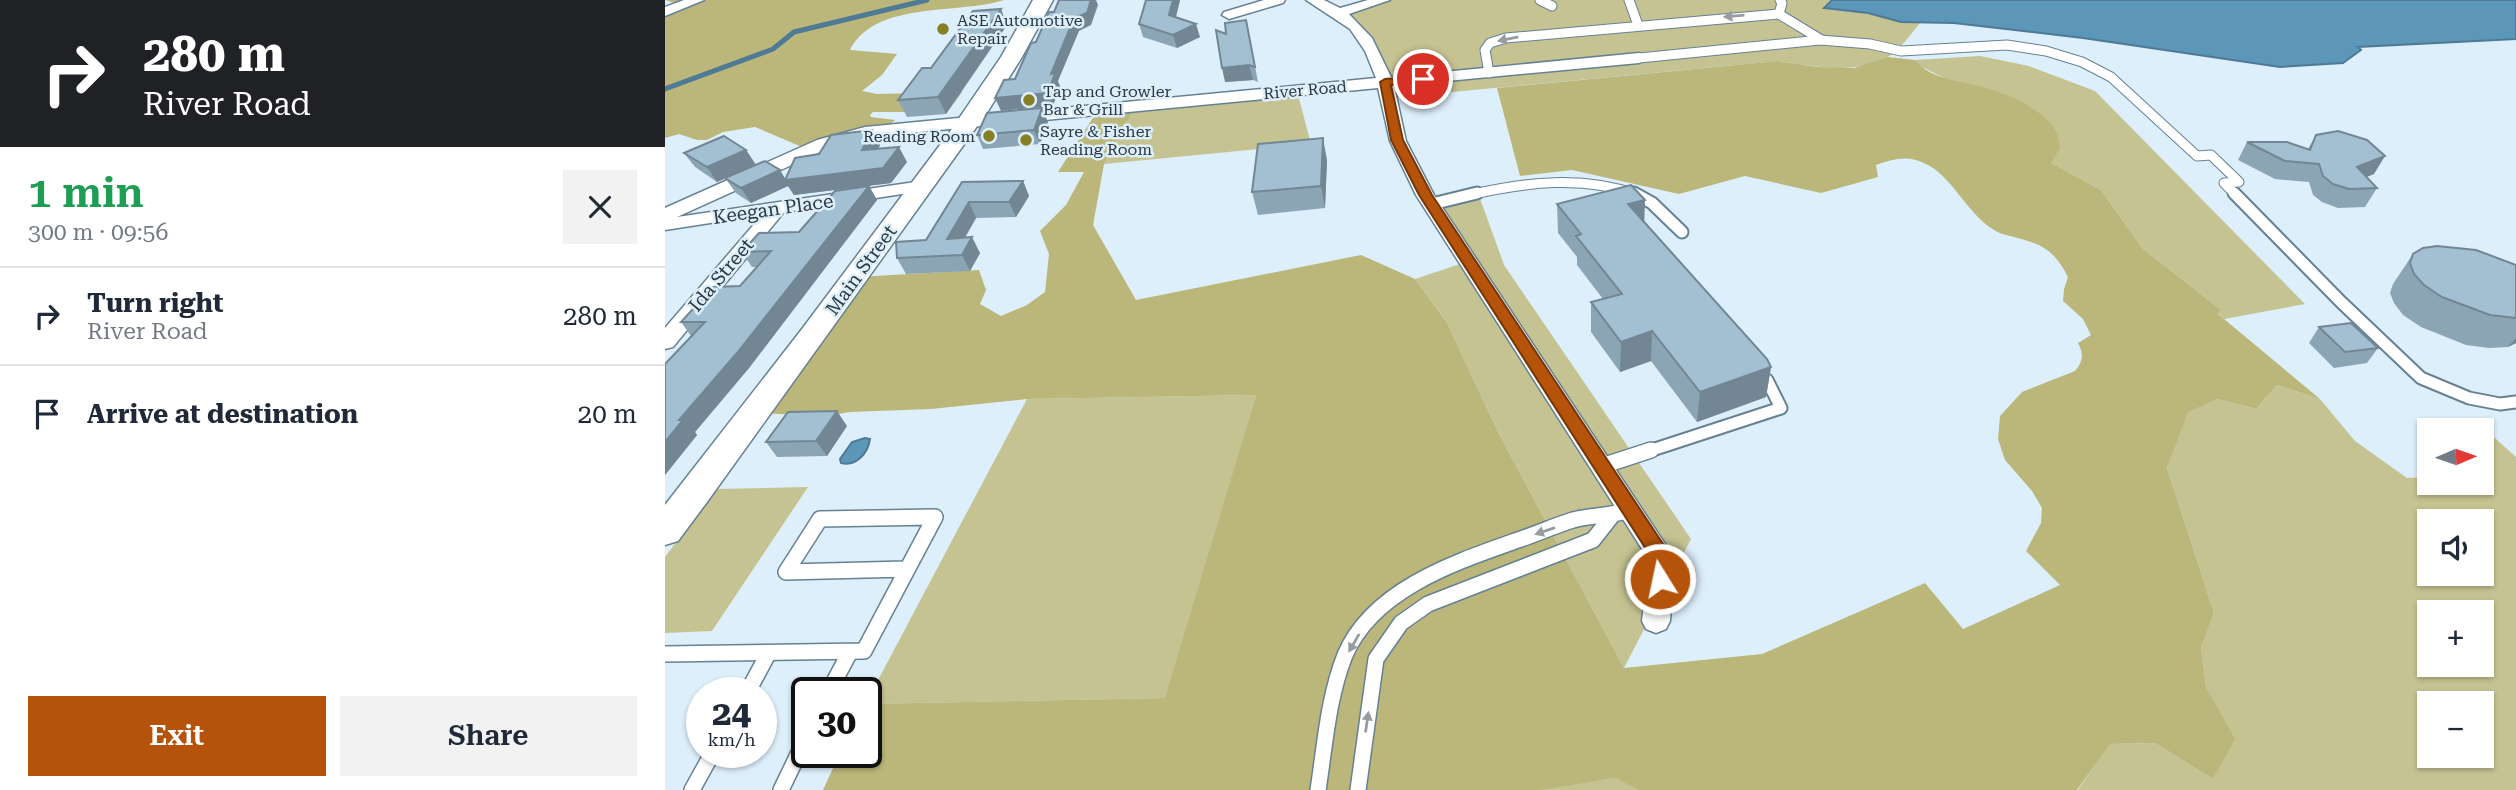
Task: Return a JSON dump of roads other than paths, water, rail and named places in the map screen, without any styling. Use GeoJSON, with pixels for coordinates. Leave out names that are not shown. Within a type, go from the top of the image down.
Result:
{"type":"FeatureCollection","features":[{"type":"Feature","properties":{"kind":"main road","name":"Main Street"},"geometry":{"type":"LineString","coordinates":[[665,531],[791,367],[970,122],[1021,43],[1044,0]]}},
{"type":"Feature","properties":{"kind":"street"},"geometry":{"type":"LineString","coordinates":[[665,12],[697,0]]}},
{"type":"Feature","properties":{"kind":"street"},"geometry":{"type":"LineString","coordinates":[[1229,15],[1278,0]]}},
{"type":"Feature","properties":{"kind":"street"},"geometry":{"type":"LineString","coordinates":[[1313,0],[1338,13],[1358,28],[1369,41],[1385,82],[1397,140],[1432,204],[1602,466],[1621,513],[1662,559],[1656,621]]}},
{"type":"Feature","properties":{"kind":"street"},"geometry":{"type":"LineString","coordinates":[[1338,13],[1383,0]]}},
{"type":"Feature","properties":{"kind":"street"},"geometry":{"type":"LineString","coordinates":[[665,2],[681,6]]}},
{"type":"Feature","properties":{"kind":"street","name":"River Road"},"geometry":{"type":"LineString","coordinates":[[665,215],[823,144],[865,132],[1639,58]]}},
{"type":"Feature","properties":{"kind":"street","name":"Keegan Place"},"geometry":{"type":"LineString","coordinates":[[665,224],[922,186]]}},
{"type":"Feature","properties":{"kind":"street","name":"Ida Street"},"geometry":{"type":"LineString","coordinates":[[665,342],[777,209]]}},
{"type":"Feature","properties":{"kind":"lane"},"geometry":{"type":"LineString","coordinates":[[1540,0],[1552,6]]}},
{"type":"Feature","properties":{"kind":"lane"},"geometry":{"type":"LineString","coordinates":[[1629,0],[1638,25]]}},
{"type":"Feature","properties":{"kind":"lane"},"geometry":{"type":"LineString","coordinates":[[1779,15],[1782,3],[1780,0]]}},
{"type":"Feature","properties":{"kind":"lane"},"geometry":{"type":"LineString","coordinates":[[1489,73],[1485,50],[1490,43],[1506,37],[1779,15],[1820,40]]}},
{"type":"Feature","properties":{"kind":"lane"},"geometry":{"type":"LineString","coordinates":[[1639,58],[1820,40],[1870,44],[1901,51],[2007,46],[2046,51],[2083,62],[2111,77],[2197,156],[2211,155],[2239,182],[2224,183],[2341,302],[2421,378],[2469,398],[2500,404],[2516,402]]}},
{"type":"Feature","properties":{"kind":"lane"},"geometry":{"type":"LineString","coordinates":[[1432,204],[1542,182],[1601,185],[1641,196],[1665,213],[1682,232]]}},
{"type":"Feature","properties":{"kind":"lane"},"geometry":{"type":"LineString","coordinates":[[1602,466],[1781,408],[1767,380]]}},
{"type":"Feature","properties":{"kind":"lane"},"geometry":{"type":"LineString","coordinates":[[1318,790],[1336,678],[1353,640],[1376,612],[1416,583],[1446,566],[1579,519],[1621,513]]}},
{"type":"Feature","properties":{"kind":"lane"},"geometry":{"type":"LineString","coordinates":[[1358,790],[1376,659],[1401,623],[1428,604],[1593,540],[1621,513]]}},
{"type":"Feature","properties":{"kind":"lane"},"geometry":{"type":"LineString","coordinates":[[665,654],[864,652],[935,517],[820,519],[786,572],[906,569]]}},
{"type":"Feature","properties":{"kind":"lane"},"geometry":{"type":"LineString","coordinates":[[1387,604],[1401,623]]}},
{"type":"Feature","properties":{"kind":"lane"},"geometry":{"type":"LineString","coordinates":[[837,677],[850,652]]}},
{"type":"Feature","properties":{"kind":"lane"},"geometry":{"type":"LineString","coordinates":[[756,677],[768,654]]}},
{"type":"Feature","properties":{"kind":"lane"},"geometry":{"type":"LineString","coordinates":[[692,790],[704,768]]}},
{"type":"Feature","properties":{"kind":"lane"},"geometry":{"type":"LineString","coordinates":[[781,790],[792,768]]}},
{"type":"Feature","properties":{"kind":"water"},"geometry":{"type":"Polygon","coordinates":[[[1832,0],[2516,0],[2516,39],[2358,47],[2361,50],[2343,63],[2280,67],[2083,38],[1954,23],[1901,22],[1868,13],[1824,8],[1832,0]]]}},
{"type":"Feature","properties":{"kind":"water"},"geometry":{"type":"Polygon","coordinates":[[[870,439],[864,454],[852,463],[841,463],[840,459],[852,442],[870,439]]]}},
{"type":"Feature","properties":{"kind":"waterway"},"geometry":{"type":"LineString","coordinates":[[665,89],[773,49],[794,32],[927,0]]}},
{"type":"Feature","properties":{"kind":"place","name":"ASE Automotive Repair"},"geometry":{"type":"Point","coordinates":[943,29]}},
{"type":"Feature","properties":{"kind":"place","name":"Tap and Growler Bar & Grill"},"geometry":{"type":"Point","coordinates":[1029,100]}},
{"type":"Feature","properties":{"kind":"place","name":"Reading Room"},"geometry":{"type":"Point","coordinates":[989,136]}},
{"type":"Feature","properties":{"kind":"place","name":"Sayre & Fisher Reading Room"},"geometry":{"type":"Point","coordinates":[1026,140]}}]}
